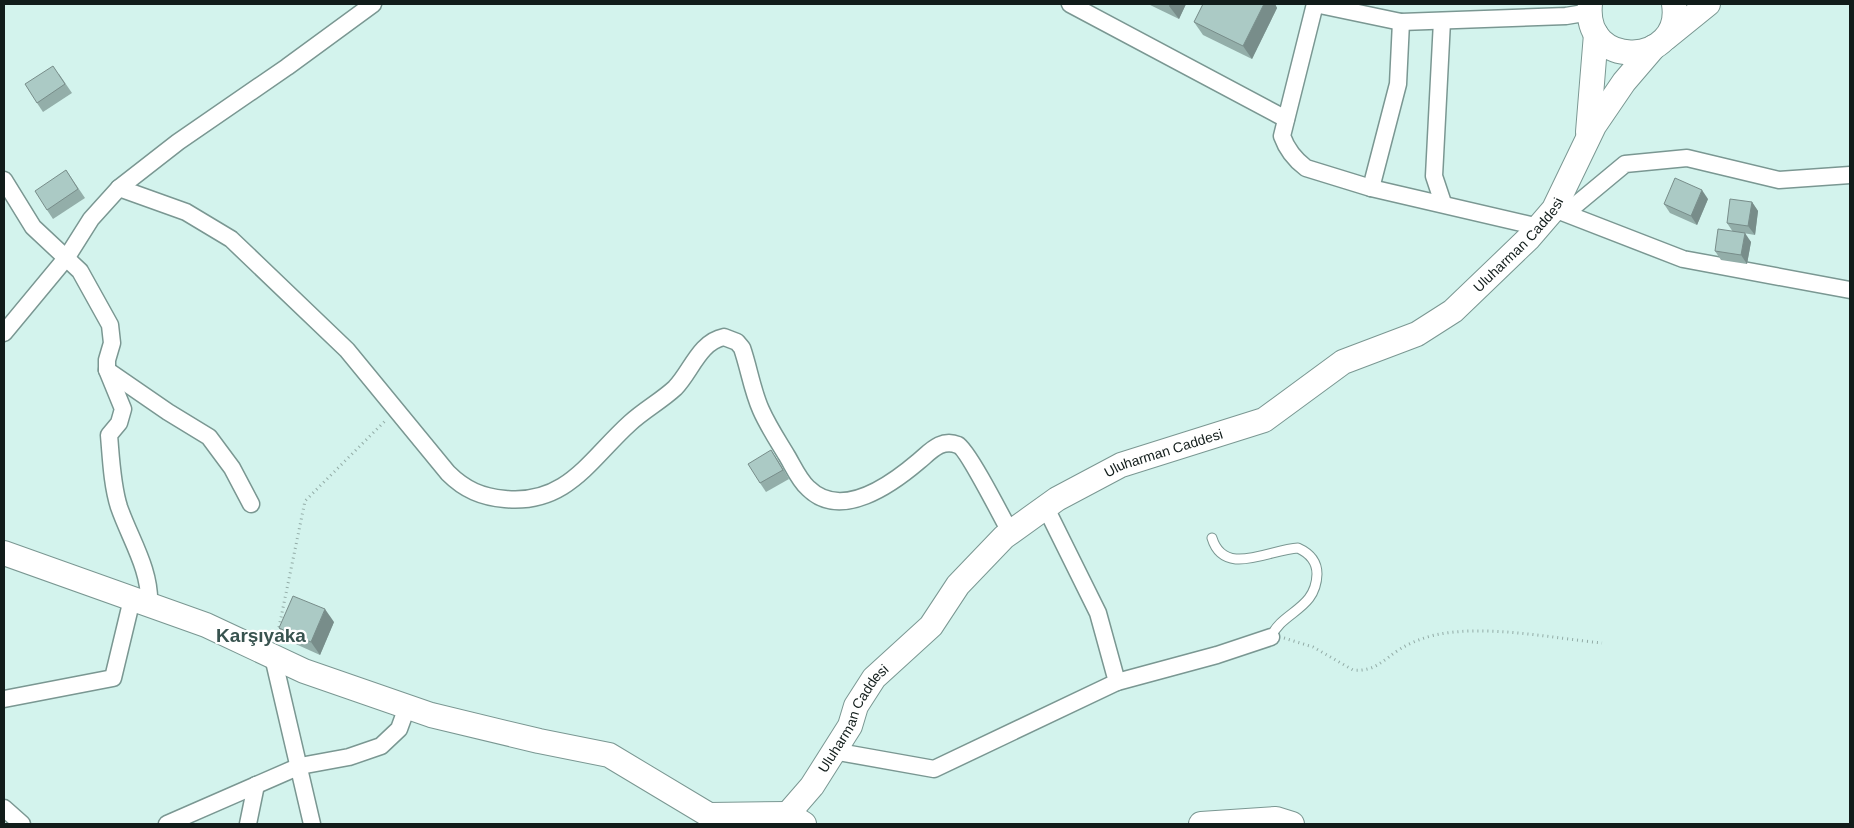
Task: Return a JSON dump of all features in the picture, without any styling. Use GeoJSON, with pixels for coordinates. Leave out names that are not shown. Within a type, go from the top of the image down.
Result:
{"type":"FeatureCollection","features":[{"type":"Feature","properties":{"kind":"main road"},"geometry":{"type":"LineString","coordinates":[[1592,17],[1611,48],[1620,52],[1641,52],[1660,42],[1672,25],[1674,4]]}},
{"type":"Feature","properties":{"kind":"main road","name":"Uluharman Caddesi"},"geometry":{"type":"LineString","coordinates":[[790,821],[850,726],[856,706],[874,678],[931,626],[958,585],[1010,532],[1045,506],[1076,488],[1135,459],[1256,424],[1278,411],[1343,362],[1427,329],[1464,301],[1539,227],[1560,211],[1588,136],[1612,97],[1660,42],[1708,4]]}},
{"type":"Feature","properties":{"kind":"main road","name":"Uluharman Caddesi"},"geometry":{"type":"LineString","coordinates":[[1588,136],[1592,17]]}},
{"type":"Feature","properties":{"kind":"main road"},"geometry":{"type":"LineString","coordinates":[[4,554],[206,625],[304,671],[431,715],[539,741],[609,755],[704,819],[790,821]]}},
{"type":"Feature","properties":{"kind":"main road"},"geometry":{"type":"LineString","coordinates":[[1201,824],[1276,818],[1292,824]]}},
{"type":"Feature","properties":{"kind":"street"},"geometry":{"type":"LineString","coordinates":[[4,333],[67,258],[91,219],[118,188],[178,142],[287,67],[373,4]]}},
{"type":"Feature","properties":{"kind":"street"},"geometry":{"type":"LineString","coordinates":[[1070,4],[1286,119]]}},
{"type":"Feature","properties":{"kind":"street"},"geometry":{"type":"LineString","coordinates":[[1539,227],[1443,203],[1371,188],[1306,168],[1298,162],[1290,154],[1282,136],[1315,4],[1401,22],[1566,16],[1592,17]]}},
{"type":"Feature","properties":{"kind":"street"},"geometry":{"type":"LineString","coordinates":[[1442,21],[1434,176],[1443,203]]}},
{"type":"Feature","properties":{"kind":"street"},"geometry":{"type":"LineString","coordinates":[[1371,188],[1398,84],[1401,22]]}},
{"type":"Feature","properties":{"kind":"street"},"geometry":{"type":"LineString","coordinates":[[1560,211],[1625,164],[1687,158],[1779,180],[1850,175]]}},
{"type":"Feature","properties":{"kind":"street"},"geometry":{"type":"LineString","coordinates":[[4,180],[33,227],[80,271],[110,325],[112,343],[107,360],[107,370],[123,409],[119,423],[109,435],[118,505],[147,577],[150,590],[140,602],[113,678],[4,699]]}},
{"type":"Feature","properties":{"kind":"street"},"geometry":{"type":"LineString","coordinates":[[118,188],[186,212],[232,240],[348,350],[458,483],[481,495],[515,500],[531,499],[556,491],[570,483],[629,424],[674,389],[709,344],[717,338],[730,338],[742,348],[755,394],[769,426],[807,487],[815,494],[836,501],[864,496],[891,484],[941,444],[954,443],[960,446],[968,455],[1010,532]]}},
{"type":"Feature","properties":{"kind":"street"},"geometry":{"type":"LineString","coordinates":[[1560,211],[1683,259],[1850,290]]}},
{"type":"Feature","properties":{"kind":"street"},"geometry":{"type":"LineString","coordinates":[[107,370],[168,412],[209,437],[232,468],[251,504]]}},
{"type":"Feature","properties":{"kind":"street"},"geometry":{"type":"LineString","coordinates":[[1045,506],[1098,613],[1117,682]]}},
{"type":"Feature","properties":{"kind":"street"},"geometry":{"type":"LineString","coordinates":[[833,751],[934,769],[1117,682],[1217,655],[1271,637]]}},
{"type":"Feature","properties":{"kind":"street"},"geometry":{"type":"LineString","coordinates":[[273,657],[300,766],[312,824]]}},
{"type":"Feature","properties":{"kind":"street"},"geometry":{"type":"LineString","coordinates":[[167,824],[300,766],[349,757],[381,746],[399,729],[407,707]]}},
{"type":"Feature","properties":{"kind":"street"},"geometry":{"type":"LineString","coordinates":[[248,824],[256,786]]}},
{"type":"Feature","properties":{"kind":"street"},"geometry":{"type":"LineString","coordinates":[[4,808],[22,824]]}},
{"type":"Feature","properties":{"kind":"lane"},"geometry":{"type":"LineString","coordinates":[[1212,538],[1218,551],[1235,560],[1298,548],[1310,555],[1314,561],[1317,575],[1311,596],[1276,628],[1271,637]]}},
{"type":"Feature","properties":{"kind":"path"},"geometry":{"type":"LineString","coordinates":[[273,657],[305,501],[397,409]]}},
{"type":"Feature","properties":{"kind":"path"},"geometry":{"type":"LineString","coordinates":[[1271,637],[1303,643],[1353,670],[1360,671],[1374,668],[1410,644],[1429,637],[1450,633],[1490,632],[1602,643]]}},
{"type":"Feature","properties":{"kind":"building"},"geometry":{"type":"Polygon","coordinates":[[[1203,4],[1264,4],[1243,46],[1194,22],[1203,4]]]}},
{"type":"Feature","properties":{"kind":"building"},"geometry":{"type":"Polygon","coordinates":[[[53,66],[65,84],[37,103],[25,84],[53,66]]]}},
{"type":"Feature","properties":{"kind":"building"},"geometry":{"type":"Polygon","coordinates":[[[66,170],[78,189],[47,210],[35,191],[66,170]]]}},
{"type":"Feature","properties":{"kind":"building"},"geometry":{"type":"Polygon","coordinates":[[[1675,178],[1702,190],[1691,216],[1664,204],[1675,178]]]}},
{"type":"Feature","properties":{"kind":"building"},"geometry":{"type":"Polygon","coordinates":[[[1730,199],[1752,202],[1748,226],[1727,223],[1730,199]]]}},
{"type":"Feature","properties":{"kind":"building"},"geometry":{"type":"Polygon","coordinates":[[[1718,229],[1745,233],[1741,255],[1715,251],[1718,229]]]}},
{"type":"Feature","properties":{"kind":"building"},"geometry":{"type":"Polygon","coordinates":[[[771,450],[783,470],[760,483],[748,464],[771,450]]]}},
{"type":"Feature","properties":{"kind":"building"},"geometry":{"type":"Polygon","coordinates":[[[293,596],[325,609],[311,642],[279,628],[293,596]]]}},
{"type":"Feature","properties":{"kind":"district","name":"Karşıyaka"},"geometry":{"type":"Point","coordinates":[261,635]}}]}
